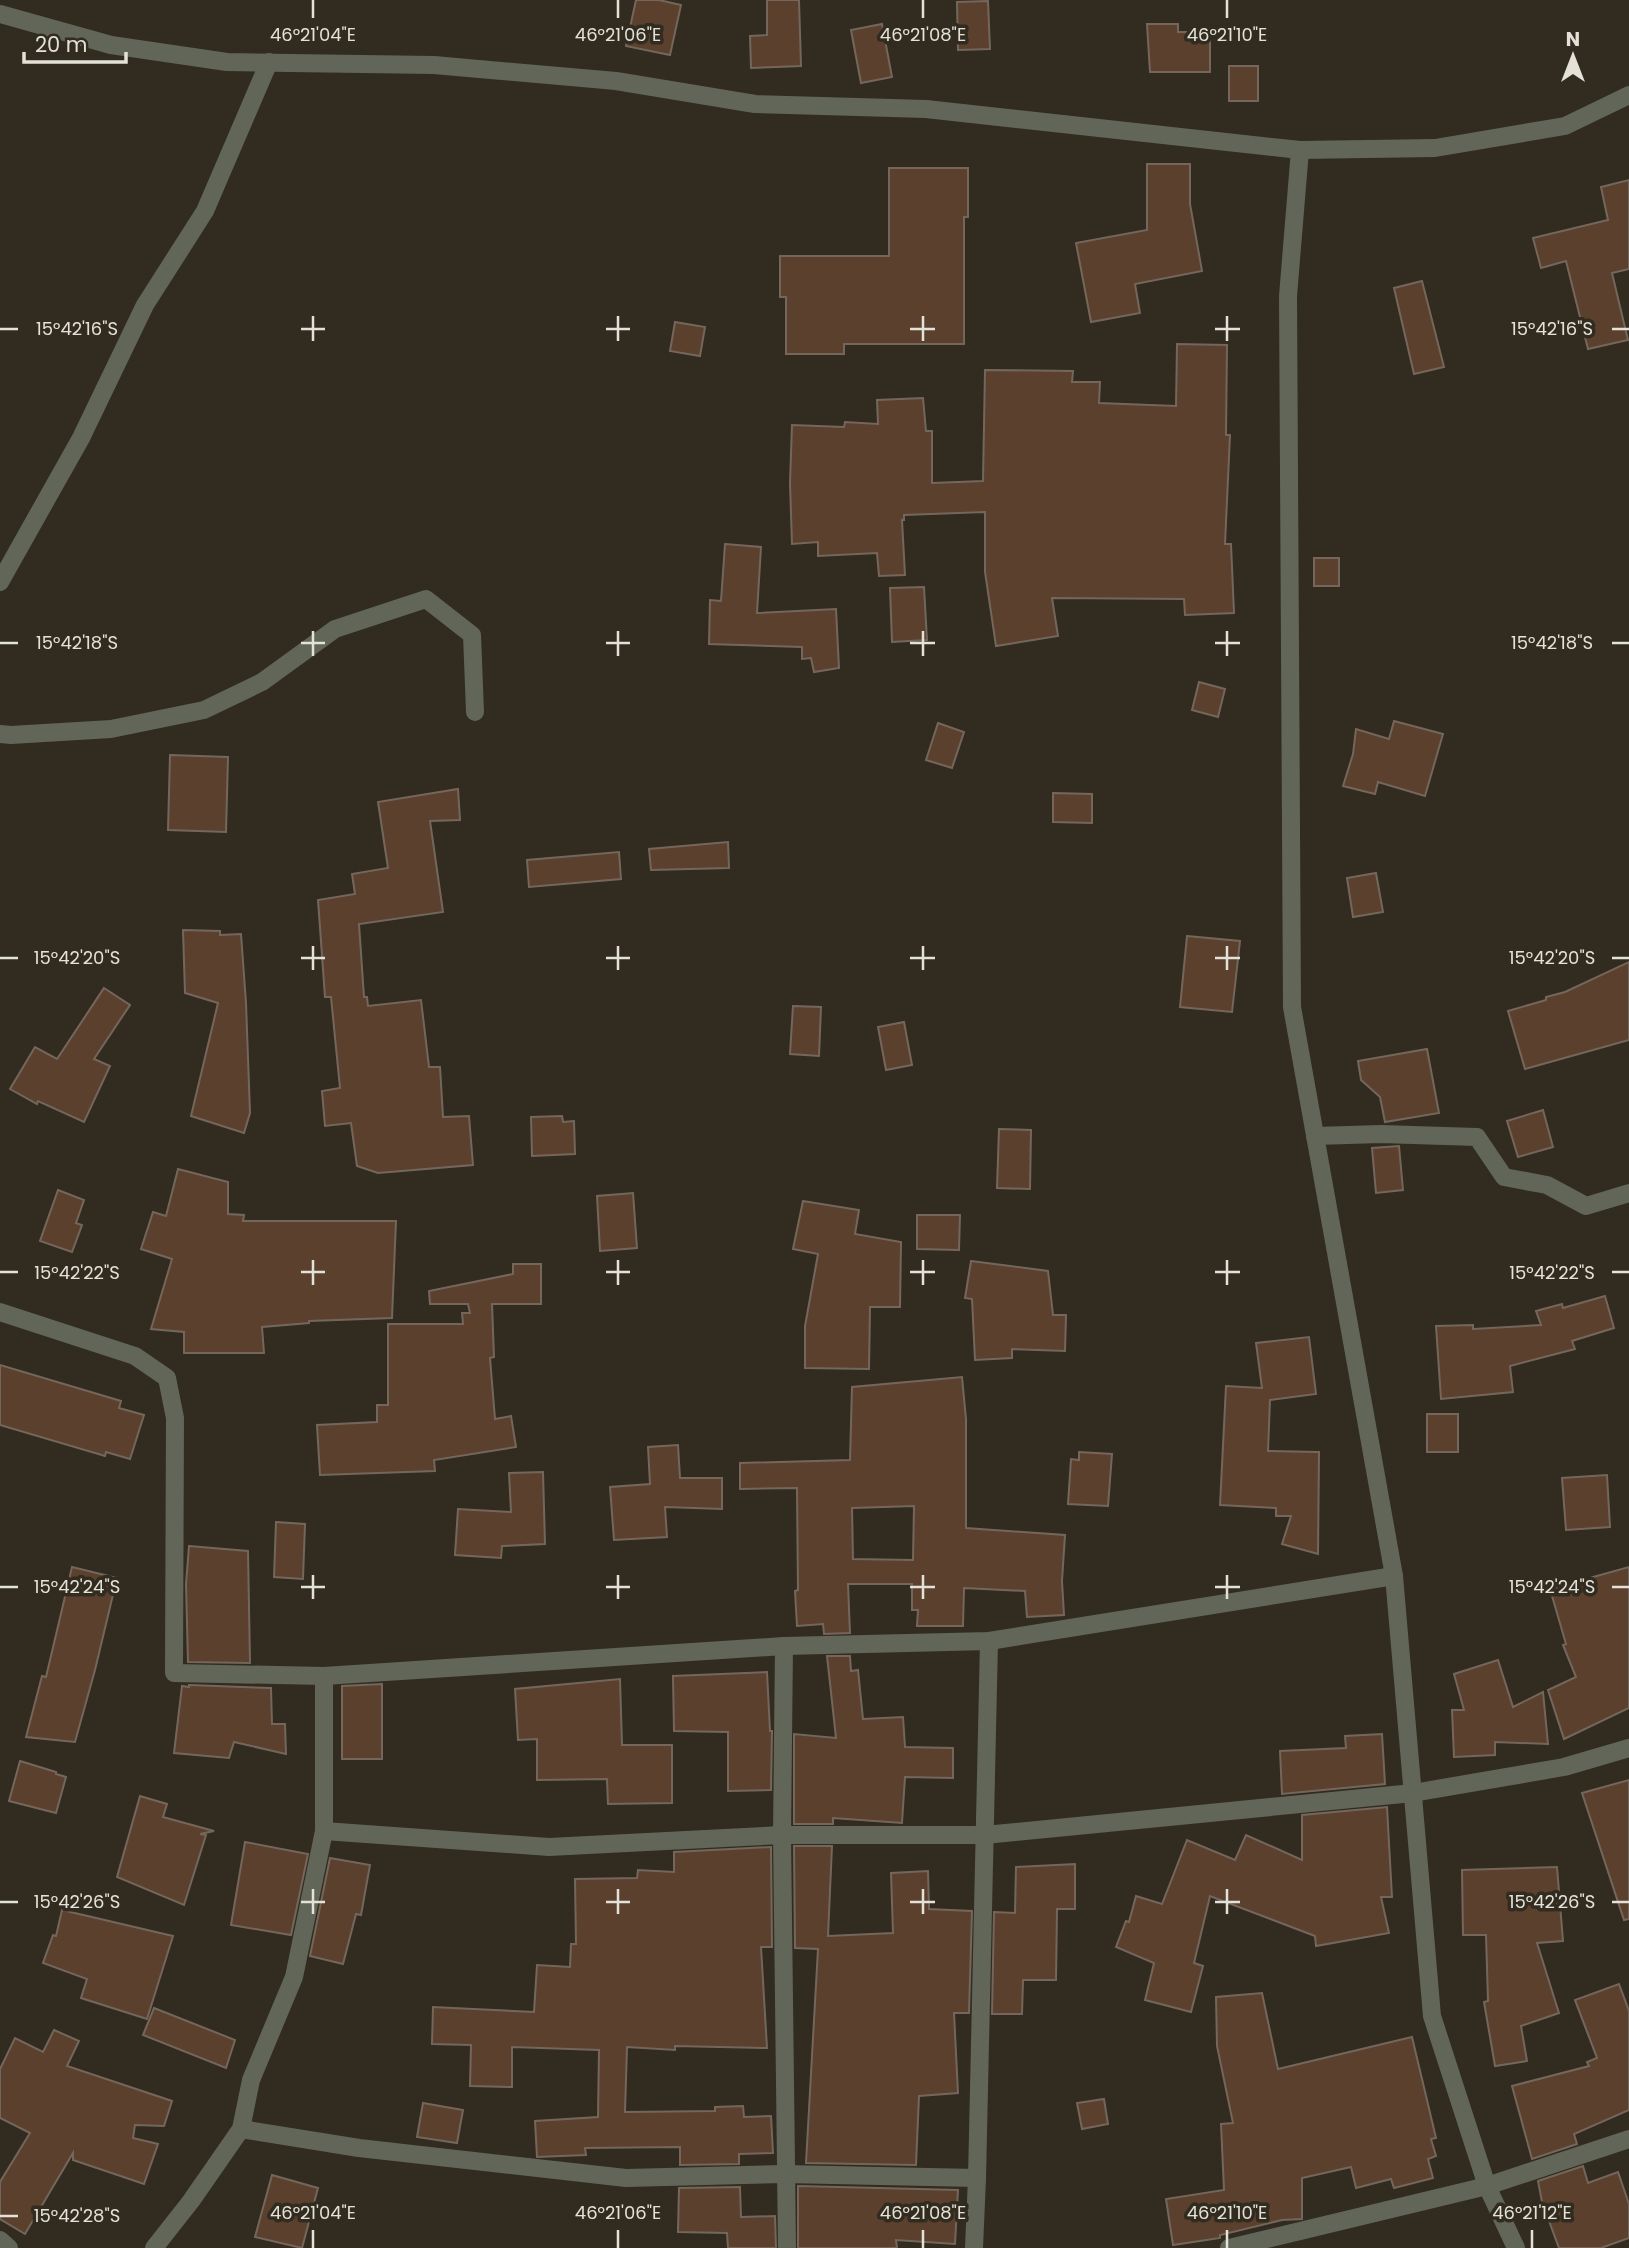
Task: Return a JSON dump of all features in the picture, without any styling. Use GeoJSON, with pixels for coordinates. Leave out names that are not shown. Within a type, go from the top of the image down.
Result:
{"type":"FeatureCollection","features":[{"type":"Feature","properties":{"kind":"street"},"geometry":{"type":"LineString","coordinates":[[0,14],[111,45],[227,62],[434,65],[617,81],[755,104],[926,109],[1300,150],[1435,148],[1565,126],[1629,95]]}},
{"type":"Feature","properties":{"kind":"street"},"geometry":{"type":"LineString","coordinates":[[0,582],[81,438],[145,305],[205,211],[269,62]]}},
{"type":"Feature","properties":{"kind":"street"},"geometry":{"type":"LineString","coordinates":[[1300,150],[1288,296],[1292,1007],[1394,1577],[1432,2017],[1487,2186],[1516,2248]]}},
{"type":"Feature","properties":{"kind":"street"},"geometry":{"type":"LineString","coordinates":[[0,734],[111,729],[204,710],[262,682],[335,629],[426,598],[472,635],[475,712]]}},
{"type":"Feature","properties":{"kind":"street"},"geometry":{"type":"LineString","coordinates":[[1315,1136],[1381,1134],[1476,1137],[1504,1177],[1547,1185],[1586,1206],[1629,1193]]}},
{"type":"Feature","properties":{"kind":"street"},"geometry":{"type":"LineString","coordinates":[[0,1312],[135,1356],[167,1378],[175,1418],[174,1673],[324,1676],[784,1646],[989,1641],[1394,1577]]}},
{"type":"Feature","properties":{"kind":"street"},"geometry":{"type":"LineString","coordinates":[[974,2248],[989,1641]]}},
{"type":"Feature","properties":{"kind":"street"},"geometry":{"type":"LineString","coordinates":[[784,1646],[782,1835],[784,2174],[787,2248]]}},
{"type":"Feature","properties":{"kind":"street"},"geometry":{"type":"LineString","coordinates":[[154,2248],[191,2201],[241,2129],[251,2080],[295,1977],[324,1831],[324,1676]]}},
{"type":"Feature","properties":{"kind":"street"},"geometry":{"type":"LineString","coordinates":[[324,1831],[549,1847],[782,1835],[985,1835],[1413,1793],[1564,1767],[1629,1748]]}},
{"type":"Feature","properties":{"kind":"street"},"geometry":{"type":"LineString","coordinates":[[241,2129],[359,2148],[626,2178],[784,2174],[977,2178]]}},
{"type":"Feature","properties":{"kind":"street"},"geometry":{"type":"LineString","coordinates":[[1232,2248],[1487,2186],[1629,2139]]}},
{"type":"Feature","properties":{"kind":"street"},"geometry":{"type":"LineString","coordinates":[[0,2240],[9,2248]]}},
{"type":"Feature","properties":{"kind":"building"},"geometry":{"type":"Polygon","coordinates":[[[636,0],[659,0],[681,5],[670,55],[626,46],[636,0]]]}},
{"type":"Feature","properties":{"kind":"building"},"geometry":{"type":"Polygon","coordinates":[[[767,0],[799,0],[801,66],[751,68],[750,36],[767,35],[767,0]]]}},
{"type":"Feature","properties":{"kind":"building"},"geometry":{"type":"Polygon","coordinates":[[[988,1],[990,49],[958,50],[957,2],[988,1]]]}},
{"type":"Feature","properties":{"kind":"building"},"geometry":{"type":"Polygon","coordinates":[[[882,24],[892,77],[861,83],[851,30],[882,24]]]}},
{"type":"Feature","properties":{"kind":"building"},"geometry":{"type":"Polygon","coordinates":[[[1147,24],[1178,24],[1178,32],[1210,32],[1210,72],[1150,72],[1147,24]]]}},
{"type":"Feature","properties":{"kind":"building"},"geometry":{"type":"Polygon","coordinates":[[[1229,66],[1258,66],[1258,101],[1229,101],[1229,66]]]}},
{"type":"Feature","properties":{"kind":"building"},"geometry":{"type":"Polygon","coordinates":[[[1147,164],[1190,164],[1190,204],[1202,271],[1135,284],[1140,313],[1091,322],[1076,243],[1147,230],[1147,164]]]}},
{"type":"Feature","properties":{"kind":"building"},"geometry":{"type":"Polygon","coordinates":[[[889,168],[968,168],[968,217],[964,217],[964,344],[844,344],[844,354],[786,354],[786,297],[780,297],[780,256],[889,256],[889,168]]]}},
{"type":"Feature","properties":{"kind":"building"},"geometry":{"type":"Polygon","coordinates":[[[1629,180],[1629,269],[1612,273],[1628,340],[1588,349],[1566,261],[1541,268],[1533,238],[1608,220],[1601,187],[1629,180]]]}},
{"type":"Feature","properties":{"kind":"building"},"geometry":{"type":"Polygon","coordinates":[[[1422,281],[1444,367],[1414,374],[1394,288],[1422,281]]]}},
{"type":"Feature","properties":{"kind":"building"},"geometry":{"type":"Polygon","coordinates":[[[675,322],[705,327],[700,356],[670,351],[675,322]]]}},
{"type":"Feature","properties":{"kind":"building"},"geometry":{"type":"Polygon","coordinates":[[[1177,344],[1227,345],[1226,435],[1230,435],[1225,544],[1231,544],[1234,613],[1185,615],[1184,599],[1052,598],[1058,636],[996,646],[985,572],[985,512],[904,515],[905,575],[879,576],[877,553],[818,556],[818,542],[792,544],[792,425],[844,427],[845,422],[878,424],[877,400],[923,398],[926,431],[932,431],[932,483],[983,481],[985,370],[1073,371],[1072,382],[1100,382],[1099,403],[1176,406],[1177,344]]]}},
{"type":"Feature","properties":{"kind":"building"},"geometry":{"type":"Polygon","coordinates":[[[725,544],[761,547],[757,613],[836,609],[839,668],[814,672],[811,658],[802,659],[802,647],[709,644],[710,600],[721,601],[725,544]]]}},
{"type":"Feature","properties":{"kind":"building"},"geometry":{"type":"Polygon","coordinates":[[[1314,558],[1339,558],[1339,586],[1314,586],[1314,558]]]}},
{"type":"Feature","properties":{"kind":"building"},"geometry":{"type":"Polygon","coordinates":[[[924,587],[927,640],[892,642],[890,588],[924,587]]]}},
{"type":"Feature","properties":{"kind":"building"},"geometry":{"type":"Polygon","coordinates":[[[1199,682],[1225,689],[1218,717],[1192,710],[1199,682]]]}},
{"type":"Feature","properties":{"kind":"building"},"geometry":{"type":"Polygon","coordinates":[[[1394,721],[1443,734],[1425,796],[1378,782],[1375,794],[1343,786],[1353,754],[1356,729],[1389,739],[1394,721]]]}},
{"type":"Feature","properties":{"kind":"building"},"geometry":{"type":"Polygon","coordinates":[[[938,723],[964,732],[952,768],[926,760],[938,723]]]}},
{"type":"Feature","properties":{"kind":"building"},"geometry":{"type":"Polygon","coordinates":[[[170,755],[228,757],[226,832],[168,830],[170,755]]]}},
{"type":"Feature","properties":{"kind":"building"},"geometry":{"type":"Polygon","coordinates":[[[458,789],[460,820],[430,821],[443,912],[359,924],[364,997],[367,997],[368,1006],[421,1000],[429,1067],[440,1067],[443,1117],[469,1116],[473,1165],[378,1173],[357,1166],[351,1123],[325,1126],[322,1091],[340,1088],[331,997],[325,997],[318,900],[355,894],[352,874],[388,868],[378,802],[458,789]]]}},
{"type":"Feature","properties":{"kind":"building"},"geometry":{"type":"Polygon","coordinates":[[[1053,793],[1092,794],[1092,823],[1053,822],[1053,793]]]}},
{"type":"Feature","properties":{"kind":"building"},"geometry":{"type":"Polygon","coordinates":[[[728,842],[729,868],[651,870],[649,849],[728,842]]]}},
{"type":"Feature","properties":{"kind":"building"},"geometry":{"type":"Polygon","coordinates":[[[619,852],[621,879],[529,887],[527,860],[619,852]]]}},
{"type":"Feature","properties":{"kind":"building"},"geometry":{"type":"Polygon","coordinates":[[[1376,873],[1383,912],[1353,917],[1347,878],[1376,873]]]}},
{"type":"Feature","properties":{"kind":"building"},"geometry":{"type":"Polygon","coordinates":[[[183,930],[220,931],[220,935],[241,934],[250,1113],[244,1133],[191,1116],[218,1003],[185,993],[183,930]]]}},
{"type":"Feature","properties":{"kind":"building"},"geometry":{"type":"Polygon","coordinates":[[[1187,936],[1240,941],[1232,1012],[1180,1007],[1187,936]]]}},
{"type":"Feature","properties":{"kind":"building"},"geometry":{"type":"Polygon","coordinates":[[[1629,962],[1629,1040],[1525,1069],[1508,1011],[1546,1000],[1546,997],[1565,992],[1629,962]]]}},
{"type":"Feature","properties":{"kind":"building"},"geometry":{"type":"Polygon","coordinates":[[[104,988],[130,1005],[94,1059],[110,1066],[84,1122],[38,1101],[37,1104],[10,1089],[35,1047],[57,1059],[104,988]]]}},
{"type":"Feature","properties":{"kind":"building"},"geometry":{"type":"Polygon","coordinates":[[[793,1006],[821,1007],[819,1056],[790,1054],[793,1006]]]}},
{"type":"Feature","properties":{"kind":"building"},"geometry":{"type":"Polygon","coordinates":[[[904,1022],[912,1065],[886,1070],[878,1027],[904,1022]]]}},
{"type":"Feature","properties":{"kind":"building"},"geometry":{"type":"Polygon","coordinates":[[[1427,1049],[1439,1113],[1385,1122],[1380,1097],[1361,1080],[1358,1061],[1427,1049]]]}},
{"type":"Feature","properties":{"kind":"building"},"geometry":{"type":"Polygon","coordinates":[[[1543,1110],[1553,1147],[1518,1157],[1507,1121],[1543,1110]]]}},
{"type":"Feature","properties":{"kind":"building"},"geometry":{"type":"Polygon","coordinates":[[[562,1116],[563,1122],[574,1121],[575,1154],[532,1156],[531,1117],[562,1116]]]}},
{"type":"Feature","properties":{"kind":"building"},"geometry":{"type":"Polygon","coordinates":[[[999,1129],[1031,1130],[1030,1189],[997,1188],[999,1129]]]}},
{"type":"Feature","properties":{"kind":"building"},"geometry":{"type":"Polygon","coordinates":[[[1399,1146],[1403,1190],[1376,1193],[1372,1148],[1399,1146]]]}},
{"type":"Feature","properties":{"kind":"building"},"geometry":{"type":"Polygon","coordinates":[[[178,1169],[228,1182],[228,1214],[244,1215],[243,1221],[396,1221],[392,1318],[309,1321],[262,1327],[264,1353],[184,1353],[184,1332],[151,1329],[172,1259],[141,1249],[153,1212],[166,1216],[178,1169]]]}},
{"type":"Feature","properties":{"kind":"building"},"geometry":{"type":"Polygon","coordinates":[[[58,1190],[84,1200],[76,1223],[82,1225],[72,1252],[40,1241],[58,1190]]]}},
{"type":"Feature","properties":{"kind":"building"},"geometry":{"type":"Polygon","coordinates":[[[633,1193],[637,1248],[600,1251],[597,1196],[633,1193]]]}},
{"type":"Feature","properties":{"kind":"building"},"geometry":{"type":"Polygon","coordinates":[[[803,1201],[859,1210],[855,1234],[901,1242],[900,1307],[870,1307],[869,1369],[805,1368],[805,1326],[818,1254],[793,1249],[803,1201]]]}},
{"type":"Feature","properties":{"kind":"building"},"geometry":{"type":"Polygon","coordinates":[[[917,1215],[960,1215],[959,1250],[917,1249],[917,1215]]]}},
{"type":"Feature","properties":{"kind":"building"},"geometry":{"type":"Polygon","coordinates":[[[971,1261],[1048,1271],[1053,1315],[1066,1315],[1065,1351],[1012,1349],[1012,1358],[975,1360],[972,1299],[965,1298],[971,1261]]]}},
{"type":"Feature","properties":{"kind":"building"},"geometry":{"type":"Polygon","coordinates":[[[513,1264],[541,1264],[541,1304],[492,1304],[494,1357],[490,1358],[495,1419],[511,1416],[516,1447],[434,1460],[435,1471],[320,1475],[317,1425],[377,1422],[377,1405],[388,1405],[388,1324],[463,1324],[462,1313],[470,1313],[468,1304],[430,1304],[429,1291],[513,1274],[513,1264]]]}},
{"type":"Feature","properties":{"kind":"building"},"geometry":{"type":"Polygon","coordinates":[[[1605,1296],[1614,1328],[1572,1341],[1575,1349],[1510,1366],[1513,1392],[1441,1399],[1436,1326],[1473,1325],[1473,1329],[1541,1325],[1536,1311],[1562,1304],[1563,1308],[1605,1296]]]}},
{"type":"Feature","properties":{"kind":"building"},"geometry":{"type":"Polygon","coordinates":[[[1309,1337],[1316,1394],[1270,1400],[1268,1451],[1319,1452],[1318,1554],[1282,1544],[1291,1516],[1276,1516],[1276,1508],[1220,1505],[1226,1386],[1262,1388],[1256,1343],[1309,1337]]]}},
{"type":"Feature","properties":{"kind":"building"},"geometry":{"type":"Polygon","coordinates":[[[0,1365],[121,1401],[119,1408],[144,1415],[130,1459],[106,1452],[105,1456],[0,1425],[0,1365]]]}},
{"type":"Feature","properties":{"kind":"building"},"geometry":{"type":"Polygon","coordinates":[[[962,1377],[966,1419],[966,1528],[1065,1535],[1062,1581],[1064,1615],[1027,1617],[1025,1591],[964,1588],[963,1626],[917,1626],[918,1610],[912,1610],[912,1584],[848,1584],[850,1633],[824,1634],[823,1624],[797,1626],[797,1488],[740,1489],[740,1463],[850,1460],[852,1387],[962,1377]],[[914,1506],[852,1508],[853,1559],[913,1560],[914,1506]]]}},
{"type":"Feature","properties":{"kind":"building"},"geometry":{"type":"Polygon","coordinates":[[[1427,1414],[1458,1414],[1458,1452],[1427,1452],[1427,1414]]]}},
{"type":"Feature","properties":{"kind":"building"},"geometry":{"type":"Polygon","coordinates":[[[678,1445],[680,1478],[722,1478],[722,1509],[665,1507],[667,1537],[614,1540],[610,1487],[650,1484],[648,1447],[678,1445]]]}},
{"type":"Feature","properties":{"kind":"building"},"geometry":{"type":"Polygon","coordinates":[[[1079,1452],[1112,1454],[1108,1506],[1068,1504],[1071,1459],[1079,1460],[1079,1452]]]}},
{"type":"Feature","properties":{"kind":"building"},"geometry":{"type":"Polygon","coordinates":[[[543,1472],[545,1544],[502,1546],[501,1558],[455,1555],[458,1509],[511,1512],[509,1473],[543,1472]]]}},
{"type":"Feature","properties":{"kind":"building"},"geometry":{"type":"Polygon","coordinates":[[[1607,1475],[1610,1527],[1566,1530],[1562,1478],[1607,1475]]]}},
{"type":"Feature","properties":{"kind":"building"},"geometry":{"type":"Polygon","coordinates":[[[276,1522],[305,1524],[303,1579],[274,1577],[276,1522]]]}},
{"type":"Feature","properties":{"kind":"building"},"geometry":{"type":"Polygon","coordinates":[[[189,1546],[248,1551],[250,1663],[188,1662],[186,1584],[189,1546]]]}},
{"type":"Feature","properties":{"kind":"building"},"geometry":{"type":"Polygon","coordinates":[[[72,1567],[117,1578],[95,1670],[75,1742],[26,1737],[42,1676],[46,1677],[72,1567]]]}},
{"type":"Feature","properties":{"kind":"building"},"geometry":{"type":"Polygon","coordinates":[[[1629,1567],[1629,1708],[1564,1739],[1548,1690],[1576,1677],[1563,1645],[1566,1644],[1550,1589],[1629,1567]]]}},
{"type":"Feature","properties":{"kind":"building"},"geometry":{"type":"Polygon","coordinates":[[[827,1656],[850,1656],[851,1671],[858,1670],[863,1719],[903,1717],[905,1747],[953,1748],[953,1778],[905,1777],[902,1823],[833,1818],[833,1824],[794,1824],[794,1734],[836,1738],[827,1656]]]}},
{"type":"Feature","properties":{"kind":"building"},"geometry":{"type":"Polygon","coordinates":[[[1498,1660],[1513,1707],[1543,1692],[1548,1744],[1495,1742],[1495,1755],[1454,1757],[1452,1710],[1464,1710],[1454,1674],[1498,1660]]]}},
{"type":"Feature","properties":{"kind":"building"},"geometry":{"type":"Polygon","coordinates":[[[767,1672],[772,1731],[771,1790],[728,1791],[728,1732],[674,1731],[673,1676],[767,1672]]]}},
{"type":"Feature","properties":{"kind":"building"},"geometry":{"type":"Polygon","coordinates":[[[620,1679],[622,1745],[672,1745],[672,1803],[608,1804],[607,1779],[537,1780],[537,1739],[518,1740],[515,1689],[620,1679]]]}},
{"type":"Feature","properties":{"kind":"building"},"geometry":{"type":"Polygon","coordinates":[[[382,1684],[382,1759],[342,1759],[342,1686],[382,1684]]]}},
{"type":"Feature","properties":{"kind":"building"},"geometry":{"type":"Polygon","coordinates":[[[182,1686],[271,1688],[272,1724],[285,1724],[286,1754],[234,1742],[229,1758],[174,1753],[182,1686]]]}},
{"type":"Feature","properties":{"kind":"building"},"geometry":{"type":"Polygon","coordinates":[[[1382,1734],[1385,1784],[1282,1794],[1280,1751],[1346,1748],[1345,1736],[1382,1734]]]}},
{"type":"Feature","properties":{"kind":"building"},"geometry":{"type":"Polygon","coordinates":[[[20,1761],[66,1777],[56,1813],[9,1801],[20,1761]]]}},
{"type":"Feature","properties":{"kind":"building"},"geometry":{"type":"Polygon","coordinates":[[[1629,1780],[1629,1919],[1624,1920],[1582,1793],[1629,1780]]]}},
{"type":"Feature","properties":{"kind":"building"},"geometry":{"type":"Polygon","coordinates":[[[140,1796],[167,1804],[163,1817],[214,1831],[200,1834],[206,1835],[184,1905],[117,1877],[140,1796]]]}},
{"type":"Feature","properties":{"kind":"building"},"geometry":{"type":"Polygon","coordinates":[[[1387,1807],[1392,1897],[1381,1897],[1389,1933],[1316,1946],[1315,1936],[1210,1896],[1194,1963],[1203,1966],[1191,2012],[1145,2000],[1154,1963],[1116,1947],[1126,1921],[1129,1922],[1136,1896],[1162,1904],[1187,1840],[1235,1860],[1246,1835],[1302,1860],[1302,1815],[1387,1807]]]}},
{"type":"Feature","properties":{"kind":"building"},"geometry":{"type":"Polygon","coordinates":[[[245,1842],[308,1854],[291,1935],[231,1925],[245,1842]]]}},
{"type":"Feature","properties":{"kind":"building"},"geometry":{"type":"Polygon","coordinates":[[[794,1846],[832,1846],[828,1936],[893,1933],[891,1873],[928,1871],[929,1909],[972,1911],[969,2013],[954,2013],[958,2093],[919,2096],[916,2165],[806,2163],[818,1949],[795,1948],[794,1846]]]}},
{"type":"Feature","properties":{"kind":"building"},"geometry":{"type":"Polygon","coordinates":[[[771,1847],[772,1947],[761,1947],[767,2048],[675,2046],[675,2050],[627,2047],[625,2112],[715,2111],[715,2107],[743,2106],[744,2117],[771,2116],[773,2153],[739,2154],[739,2164],[680,2165],[680,2147],[585,2148],[586,2155],[537,2157],[535,2121],[598,2117],[599,2050],[512,2047],[512,2087],[470,2086],[471,2045],[432,2044],[433,2007],[534,2012],[537,1965],[570,1967],[571,1944],[576,1944],[575,1879],[637,1878],[638,1870],[674,1872],[674,1852],[771,1847]]]}},
{"type":"Feature","properties":{"kind":"building"},"geometry":{"type":"Polygon","coordinates":[[[330,1858],[370,1865],[361,1915],[356,1914],[343,1964],[310,1956],[330,1858]]]}},
{"type":"Feature","properties":{"kind":"building"},"geometry":{"type":"Polygon","coordinates":[[[1075,1864],[1075,1909],[1057,1909],[1056,1980],[1023,1980],[1022,2014],[992,2014],[994,1912],[1015,1913],[1016,1867],[1075,1864]]]}},
{"type":"Feature","properties":{"kind":"building"},"geometry":{"type":"Polygon","coordinates":[[[1557,1867],[1563,1941],[1537,1943],[1559,2013],[1521,2026],[1527,2061],[1495,2066],[1484,2002],[1488,2001],[1486,1935],[1463,1935],[1462,1870],[1557,1867]]]}},
{"type":"Feature","properties":{"kind":"building"},"geometry":{"type":"Polygon","coordinates":[[[62,1910],[173,1936],[147,2019],[81,1998],[87,1979],[43,1963],[53,1935],[56,1936],[62,1910]]]}},
{"type":"Feature","properties":{"kind":"building"},"geometry":{"type":"Polygon","coordinates":[[[1619,1984],[1629,2011],[1629,2110],[1574,2134],[1577,2144],[1532,2159],[1512,2086],[1589,2066],[1587,2062],[1597,2058],[1575,2000],[1619,1984]]]}},
{"type":"Feature","properties":{"kind":"building"},"geometry":{"type":"Polygon","coordinates":[[[1262,1993],[1278,2069],[1412,2037],[1436,2138],[1431,2139],[1436,2156],[1428,2159],[1433,2178],[1394,2188],[1391,2179],[1356,2188],[1351,2167],[1302,2178],[1302,2219],[1282,2220],[1220,2235],[1220,2238],[1173,2245],[1166,2199],[1224,2190],[1221,2124],[1233,2123],[1217,2046],[1216,1997],[1262,1993]]]}},
{"type":"Feature","properties":{"kind":"building"},"geometry":{"type":"Polygon","coordinates":[[[154,2008],[235,2040],[226,2068],[143,2035],[154,2008]]]}},
{"type":"Feature","properties":{"kind":"building"},"geometry":{"type":"Polygon","coordinates":[[[54,2030],[79,2041],[67,2066],[172,2101],[164,2126],[135,2125],[133,2138],[158,2144],[144,2184],[73,2160],[73,2153],[25,2234],[0,2219],[0,2182],[30,2133],[0,2118],[0,2069],[15,2038],[43,2052],[54,2030]]]}},
{"type":"Feature","properties":{"kind":"building"},"geometry":{"type":"Polygon","coordinates":[[[1104,2099],[1108,2124],[1082,2129],[1077,2103],[1104,2099]]]}},
{"type":"Feature","properties":{"kind":"building"},"geometry":{"type":"Polygon","coordinates":[[[423,2103],[463,2110],[457,2143],[417,2137],[423,2103]]]}},
{"type":"Feature","properties":{"kind":"building"},"geometry":{"type":"Polygon","coordinates":[[[1583,2166],[1588,2183],[1618,2172],[1629,2204],[1629,2238],[1601,2248],[1559,2248],[1542,2202],[1538,2181],[1583,2166]]]}},
{"type":"Feature","properties":{"kind":"building"},"geometry":{"type":"Polygon","coordinates":[[[272,2175],[318,2188],[302,2248],[255,2237],[272,2175]]]}},
{"type":"Feature","properties":{"kind":"building"},"geometry":{"type":"Polygon","coordinates":[[[798,2186],[958,2190],[955,2244],[896,2240],[897,2248],[798,2248],[798,2186]]]}},
{"type":"Feature","properties":{"kind":"building"},"geometry":{"type":"Polygon","coordinates":[[[740,2187],[741,2217],[775,2216],[776,2248],[728,2248],[727,2233],[678,2232],[679,2188],[740,2187]]]}}]}
